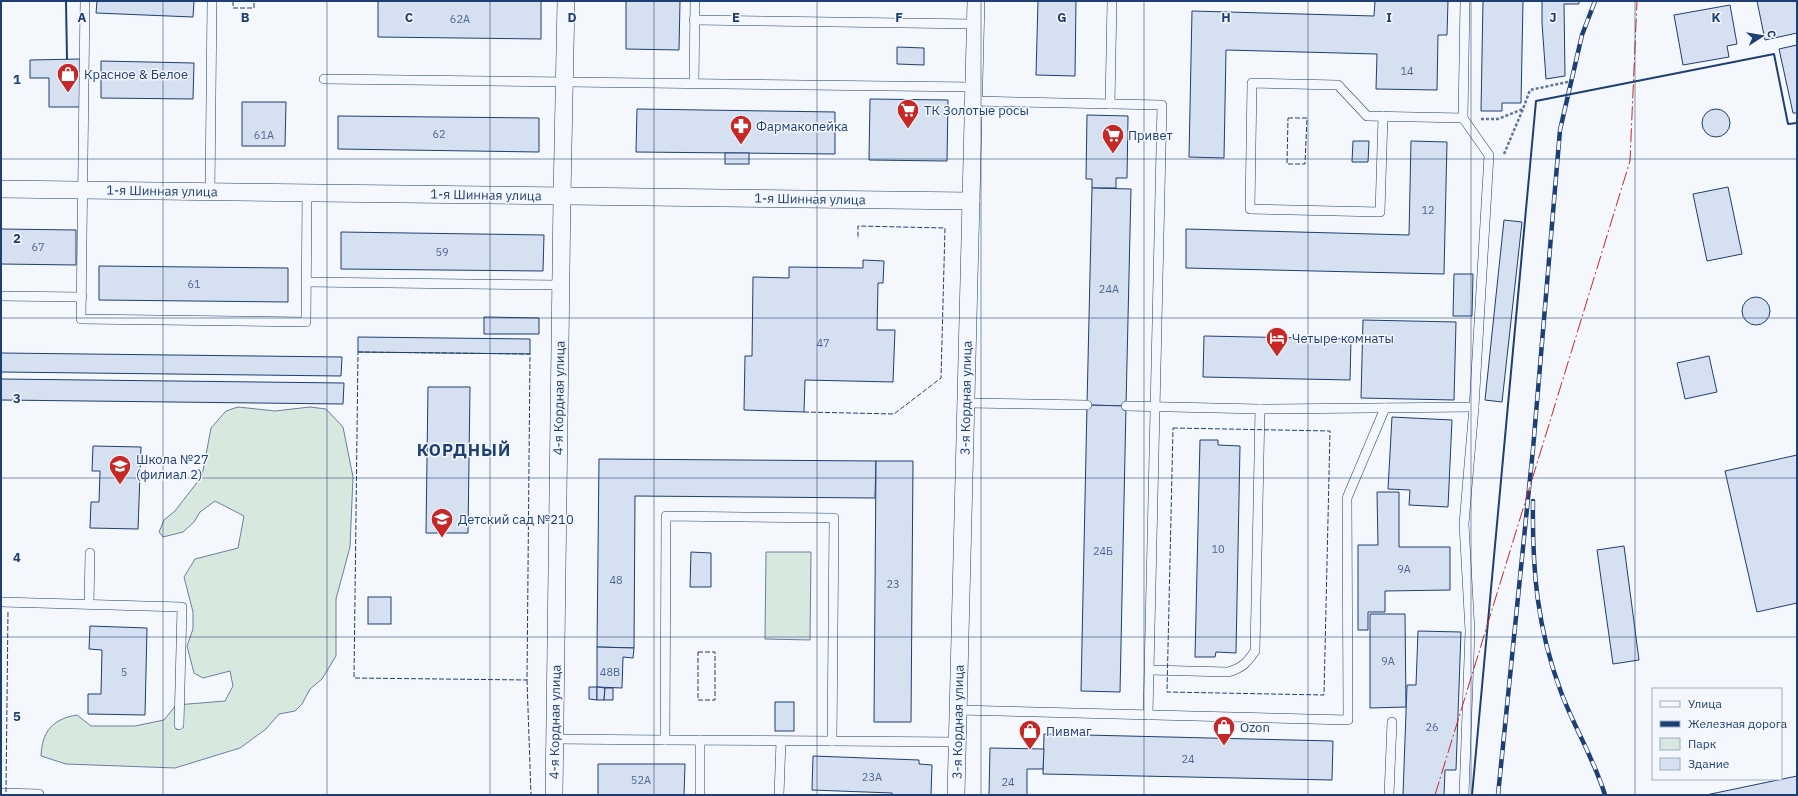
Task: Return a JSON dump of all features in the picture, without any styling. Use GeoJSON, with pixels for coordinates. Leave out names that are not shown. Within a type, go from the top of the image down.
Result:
{"type":"FeatureCollection","features":[{"type":"Feature","properties":{"kind":"street","name":"4-я Кордная улица"},"geometry":{"type":"LineString","coordinates":[[554,795],[566,1]]}},
{"type":"Feature","properties":{"kind":"street","name":"3-я Кордная улица"},"geometry":{"type":"LineString","coordinates":[[956,795],[976,1]]}},
{"type":"Feature","properties":{"kind":"street","name":"1-я Шинная улица"},"geometry":{"type":"LineString","coordinates":[[1,190],[971,201]]}},
{"type":"Feature","properties":{"kind":"lane"},"geometry":{"type":"LineString","coordinates":[[85,1],[81,319],[306,322],[307,193]]}},
{"type":"Feature","properties":{"kind":"lane"},"geometry":{"type":"LineString","coordinates":[[210,192],[212,1]]}},
{"type":"Feature","properties":{"kind":"lane"},"geometry":{"type":"LineString","coordinates":[[694,84],[695,1]]}},
{"type":"Feature","properties":{"kind":"lane"},"geometry":{"type":"LineString","coordinates":[[1110,104],[1112,1]]}},
{"type":"Feature","properties":{"kind":"lane"},"geometry":{"type":"LineString","coordinates":[[1464,795],[1470,631],[1464,524],[1474,407],[1489,155],[1463,118],[1465,1]]}},
{"type":"Feature","properties":{"kind":"lane"},"geometry":{"type":"LineString","coordinates":[[694,20],[975,24]]}},
{"type":"Feature","properties":{"kind":"lane"},"geometry":{"type":"LineString","coordinates":[[324,79],[694,84],[973,94],[1110,104],[1162,105],[1148,715]]}},
{"type":"Feature","properties":{"kind":"lane"},"geometry":{"type":"LineString","coordinates":[[1383,116],[1380,212],[1250,208],[1252,83],[1338,85],[1367,116],[1383,116],[1463,118]]}},
{"type":"Feature","properties":{"kind":"lane"},"geometry":{"type":"LineString","coordinates":[[306,282],[561,285]]}},
{"type":"Feature","properties":{"kind":"lane"},"geometry":{"type":"LineString","coordinates":[[1,296],[82,297]]}},
{"type":"Feature","properties":{"kind":"lane"},"geometry":{"type":"LineString","coordinates":[[966,403],[1087,406]]}},
{"type":"Feature","properties":{"kind":"lane"},"geometry":{"type":"LineString","coordinates":[[1126,406],[1260,410],[1474,407]]}},
{"type":"Feature","properties":{"kind":"lane"},"geometry":{"type":"LineString","coordinates":[[958,710],[1348,720],[1347,498],[1385,408]]}},
{"type":"Feature","properties":{"kind":"lane"},"geometry":{"type":"LineString","coordinates":[[1150,670],[1228,672],[1239,669],[1248,662],[1255,651],[1260,410]]}},
{"type":"Feature","properties":{"kind":"lane"},"geometry":{"type":"LineString","coordinates":[[665,740],[666,516],[682,516],[834,518],[832,741]]}},
{"type":"Feature","properties":{"kind":"lane"},"geometry":{"type":"LineString","coordinates":[[89,604],[90,553]]}},
{"type":"Feature","properties":{"kind":"lane"},"geometry":{"type":"LineString","coordinates":[[1,602],[182,606],[179,725]]}},
{"type":"Feature","properties":{"kind":"lane"},"geometry":{"type":"LineString","coordinates":[[1389,795],[1392,722]]}},
{"type":"Feature","properties":{"kind":"lane"},"geometry":{"type":"LineString","coordinates":[[554,739],[958,742]]}},
{"type":"Feature","properties":{"kind":"lane"},"geometry":{"type":"LineString","coordinates":[[700,740],[700,795]]}},
{"type":"Feature","properties":{"kind":"lane"},"geometry":{"type":"LineString","coordinates":[[779,795],[781,741]]}},
{"type":"Feature","properties":{"kind":"lane"},"geometry":{"type":"LineString","coordinates":[[1,793],[39,794]]}},
{"type":"Feature","properties":{"kind":"path"},"geometry":{"type":"LineString","coordinates":[[1463,118],[1498,119],[1523,109],[1530,90],[1572,81]]}},
{"type":"Feature","properties":{"kind":"green space"},"geometry":{"type":"Polygon","coordinates":[[[238,407],[275,411],[310,407],[326,409],[343,427],[353,477],[350,547],[336,599],[336,656],[322,679],[310,689],[302,704],[295,711],[279,714],[266,729],[240,748],[175,768],[66,764],[41,756],[44,740],[50,728],[55,723],[68,717],[77,715],[91,726],[135,726],[164,720],[176,705],[225,701],[233,686],[230,671],[203,678],[194,673],[187,646],[193,629],[193,612],[184,577],[195,559],[238,548],[244,516],[215,501],[200,512],[194,522],[183,532],[163,537],[159,532],[164,520],[175,511],[202,476],[211,428],[226,411],[238,407]]]}},
{"type":"Feature","properties":{"kind":"green space"},"geometry":{"type":"Polygon","coordinates":[[[766,552],[811,552],[810,640],[765,639],[766,552]]]}},
{"type":"Feature","properties":{"kind":"building"},"geometry":{"type":"Polygon","coordinates":[[[97,1],[194,1],[193,17],[96,13],[97,1]]]}},
{"type":"Feature","properties":{"kind":"building"},"geometry":{"type":"Polygon","coordinates":[[[378,1],[541,1],[541,39],[378,37],[378,1]]]}},
{"type":"Feature","properties":{"kind":"building"},"geometry":{"type":"Polygon","coordinates":[[[626,1],[680,1],[679,50],[626,49],[626,1]]]}},
{"type":"Feature","properties":{"kind":"building"},"geometry":{"type":"Polygon","coordinates":[[[1038,1],[1076,1],[1075,76],[1036,75],[1038,1]]]}},
{"type":"Feature","properties":{"kind":"building"},"geometry":{"type":"Polygon","coordinates":[[[1375,1],[1448,1],[1447,35],[1438,35],[1437,90],[1376,89],[1377,54],[1226,50],[1224,158],[1189,157],[1192,11],[1374,16],[1375,1]]]}},
{"type":"Feature","properties":{"kind":"building"},"geometry":{"type":"Polygon","coordinates":[[[1483,1],[1523,1],[1521,103],[1502,103],[1502,111],[1481,111],[1483,1]]]}},
{"type":"Feature","properties":{"kind":"building"},"geometry":{"type":"Polygon","coordinates":[[[1542,1],[1579,1],[1579,4],[1564,4],[1565,76],[1546,79],[1542,1]]]}},
{"type":"Feature","properties":{"kind":"building"},"geometry":{"type":"Polygon","coordinates":[[[1757,1],[1797,1],[1797,33],[1765,40],[1757,1]]]}},
{"type":"Feature","properties":{"kind":"building"},"geometry":{"type":"Polygon","coordinates":[[[1730,5],[1737,44],[1727,46],[1729,57],[1683,65],[1674,15],[1730,5]]]}},
{"type":"Feature","properties":{"kind":"building"},"geometry":{"type":"Polygon","coordinates":[[[1797,45],[1797,113],[1793,113],[1779,49],[1797,45]]]}},
{"type":"Feature","properties":{"kind":"building"},"geometry":{"type":"Polygon","coordinates":[[[897,47],[924,48],[924,65],[897,64],[897,47]]]}},
{"type":"Feature","properties":{"kind":"building"},"geometry":{"type":"Polygon","coordinates":[[[80,59],[80,107],[49,107],[49,78],[30,78],[30,60],[80,59]]]}},
{"type":"Feature","properties":{"kind":"building"},"geometry":{"type":"Polygon","coordinates":[[[101,61],[194,63],[193,99],[101,98],[101,61]]]}},
{"type":"Feature","properties":{"kind":"building","name":"ТК Золотые росы"},"geometry":{"type":"Polygon","coordinates":[[[870,99],[948,100],[947,161],[869,160],[870,99]]]}},
{"type":"Feature","properties":{"kind":"building"},"geometry":{"type":"Polygon","coordinates":[[[242,102],[286,102],[285,146],[242,146],[242,102]]]}},
{"type":"Feature","properties":{"kind":"building"},"geometry":{"type":"Polygon","coordinates":[[[637,109],[835,112],[835,154],[636,152],[637,109]]]}},
{"type":"Feature","properties":{"kind":"building"},"geometry":{"type":"Polygon","coordinates":[[[1716,109],[1726,113],[1730,123],[1726,133],[1716,137],[1706,133],[1702,123],[1706,113],[1716,109]]]}},
{"type":"Feature","properties":{"kind":"building"},"geometry":{"type":"Polygon","coordinates":[[[1087,115],[1128,116],[1127,178],[1116,178],[1116,188],[1092,188],[1092,179],[1086,179],[1087,115]]]}},
{"type":"Feature","properties":{"kind":"building"},"geometry":{"type":"Polygon","coordinates":[[[338,116],[539,118],[539,152],[338,149],[338,116]]]}},
{"type":"Feature","properties":{"kind":"building"},"geometry":{"type":"Polygon","coordinates":[[[1353,141],[1369,141],[1368,162],[1352,162],[1353,141]]]}},
{"type":"Feature","properties":{"kind":"building"},"geometry":{"type":"Polygon","coordinates":[[[1411,141],[1447,142],[1444,274],[1186,268],[1186,229],[1409,235],[1411,141]]]}},
{"type":"Feature","properties":{"kind":"building"},"geometry":{"type":"Polygon","coordinates":[[[725,153],[749,153],[749,164],[725,164],[725,153]]]}},
{"type":"Feature","properties":{"kind":"building"},"geometry":{"type":"Polygon","coordinates":[[[1728,187],[1742,254],[1707,261],[1693,194],[1728,187]]]}},
{"type":"Feature","properties":{"kind":"building"},"geometry":{"type":"Polygon","coordinates":[[[1092,188],[1131,189],[1126,406],[1087,405],[1092,188]]]}},
{"type":"Feature","properties":{"kind":"building"},"geometry":{"type":"Polygon","coordinates":[[[1504,220],[1522,222],[1502,402],[1485,400],[1504,220]]]}},
{"type":"Feature","properties":{"kind":"building"},"geometry":{"type":"Polygon","coordinates":[[[1,229],[76,230],[76,265],[1,264],[1,229]]]}},
{"type":"Feature","properties":{"kind":"building"},"geometry":{"type":"Polygon","coordinates":[[[341,232],[544,235],[543,271],[341,269],[341,232]]]}},
{"type":"Feature","properties":{"kind":"building"},"geometry":{"type":"Polygon","coordinates":[[[863,260],[884,261],[883,283],[878,283],[877,330],[895,330],[893,382],[805,380],[804,412],[744,410],[745,356],[752,356],[753,277],[789,278],[789,267],[863,268],[863,260]]]}},
{"type":"Feature","properties":{"kind":"building"},"geometry":{"type":"Polygon","coordinates":[[[99,266],[288,268],[288,302],[99,300],[99,266]]]}},
{"type":"Feature","properties":{"kind":"building"},"geometry":{"type":"Polygon","coordinates":[[[1454,274],[1473,274],[1472,316],[1453,316],[1454,274]]]}},
{"type":"Feature","properties":{"kind":"building"},"geometry":{"type":"Polygon","coordinates":[[[1756,297],[1766,301],[1770,311],[1766,321],[1756,325],[1746,321],[1742,311],[1746,301],[1756,297]]]}},
{"type":"Feature","properties":{"kind":"building"},"geometry":{"type":"Polygon","coordinates":[[[484,317],[539,318],[539,334],[484,334],[484,317]]]}},
{"type":"Feature","properties":{"kind":"building"},"geometry":{"type":"Polygon","coordinates":[[[1363,320],[1456,322],[1454,400],[1361,398],[1363,320]]]}},
{"type":"Feature","properties":{"kind":"building","name":"Четыре комнаты"},"geometry":{"type":"Polygon","coordinates":[[[1204,336],[1351,339],[1350,380],[1203,377],[1204,336]]]}},
{"type":"Feature","properties":{"kind":"building"},"geometry":{"type":"Polygon","coordinates":[[[358,337],[530,339],[530,354],[358,352],[358,337]]]}},
{"type":"Feature","properties":{"kind":"building"},"geometry":{"type":"Polygon","coordinates":[[[1,353],[342,357],[341,376],[1,372],[1,353]]]}},
{"type":"Feature","properties":{"kind":"building"},"geometry":{"type":"Polygon","coordinates":[[[1709,356],[1717,392],[1685,399],[1677,363],[1709,356]]]}},
{"type":"Feature","properties":{"kind":"building"},"geometry":{"type":"Polygon","coordinates":[[[1,379],[344,383],[343,404],[1,400],[1,379]]]}},
{"type":"Feature","properties":{"kind":"building"},"geometry":{"type":"Polygon","coordinates":[[[428,387],[470,387],[468,533],[426,533],[428,387]]]}},
{"type":"Feature","properties":{"kind":"building"},"geometry":{"type":"Polygon","coordinates":[[[1087,405],[1126,406],[1120,692],[1081,691],[1087,405]]]}},
{"type":"Feature","properties":{"kind":"building"},"geometry":{"type":"Polygon","coordinates":[[[1392,417],[1452,420],[1448,507],[1409,505],[1410,490],[1388,489],[1392,417]]]}},
{"type":"Feature","properties":{"kind":"building"},"geometry":{"type":"Polygon","coordinates":[[[1200,440],[1218,440],[1218,445],[1240,446],[1236,653],[1216,652],[1215,657],[1195,657],[1200,440]]]}},
{"type":"Feature","properties":{"kind":"building","name":"Школа №27 (филиал 2)"},"geometry":{"type":"Polygon","coordinates":[[[93,446],[141,447],[138,529],[90,528],[91,502],[99,502],[100,471],[92,471],[93,446]]]}},
{"type":"Feature","properties":{"kind":"building"},"geometry":{"type":"Polygon","coordinates":[[[1797,455],[1797,603],[1757,612],[1725,471],[1797,455]]]}},
{"type":"Feature","properties":{"kind":"building"},"geometry":{"type":"Polygon","coordinates":[[[599,459],[876,461],[875,498],[635,496],[634,648],[597,647],[599,459]]]}},
{"type":"Feature","properties":{"kind":"building"},"geometry":{"type":"Polygon","coordinates":[[[876,461],[913,461],[911,722],[874,722],[876,461]]]}},
{"type":"Feature","properties":{"kind":"building"},"geometry":{"type":"Polygon","coordinates":[[[1377,492],[1399,492],[1399,547],[1450,547],[1450,590],[1385,591],[1385,612],[1368,612],[1368,630],[1358,630],[1358,545],[1378,545],[1377,492]]]}},
{"type":"Feature","properties":{"kind":"building"},"geometry":{"type":"Polygon","coordinates":[[[1624,546],[1639,660],[1613,664],[1597,550],[1624,546]]]}},
{"type":"Feature","properties":{"kind":"building"},"geometry":{"type":"Polygon","coordinates":[[[691,552],[711,553],[711,587],[690,587],[691,552]]]}},
{"type":"Feature","properties":{"kind":"building"},"geometry":{"type":"Polygon","coordinates":[[[368,597],[391,597],[391,624],[368,624],[368,597]]]}},
{"type":"Feature","properties":{"kind":"building"},"geometry":{"type":"Polygon","coordinates":[[[1370,614],[1405,614],[1406,707],[1370,708],[1370,614]]]}},
{"type":"Feature","properties":{"kind":"building"},"geometry":{"type":"Polygon","coordinates":[[[90,626],[147,628],[145,715],[88,714],[88,694],[101,694],[102,650],[89,649],[90,626]]]}},
{"type":"Feature","properties":{"kind":"building"},"geometry":{"type":"Polygon","coordinates":[[[1418,631],[1461,632],[1456,770],[1445,770],[1444,795],[1403,795],[1407,685],[1416,685],[1418,631]]]}},
{"type":"Feature","properties":{"kind":"building"},"geometry":{"type":"Polygon","coordinates":[[[597,647],[634,648],[633,658],[623,657],[622,688],[597,687],[597,647]]]}},
{"type":"Feature","properties":{"kind":"building"},"geometry":{"type":"Polygon","coordinates":[[[589,687],[597,687],[597,700],[589,699],[589,687]]]}},
{"type":"Feature","properties":{"kind":"building"},"geometry":{"type":"Polygon","coordinates":[[[597,687],[605,688],[604,700],[597,700],[597,687]]]}},
{"type":"Feature","properties":{"kind":"building"},"geometry":{"type":"Polygon","coordinates":[[[605,688],[613,688],[613,700],[604,700],[605,688]]]}},
{"type":"Feature","properties":{"kind":"building"},"geometry":{"type":"Polygon","coordinates":[[[775,702],[794,702],[794,731],[775,731],[775,702]]]}},
{"type":"Feature","properties":{"kind":"building"},"geometry":{"type":"Polygon","coordinates":[[[1044,734],[1333,741],[1332,780],[1043,774],[1044,734]]]}},
{"type":"Feature","properties":{"kind":"building"},"geometry":{"type":"Polygon","coordinates":[[[990,748],[1044,749],[1043,769],[1027,769],[1027,795],[989,795],[990,748]]]}},
{"type":"Feature","properties":{"kind":"building"},"geometry":{"type":"Polygon","coordinates":[[[813,756],[919,760],[919,764],[932,765],[931,795],[892,795],[892,793],[812,790],[813,756]]]}},
{"type":"Feature","properties":{"kind":"building"},"geometry":{"type":"Polygon","coordinates":[[[598,764],[685,764],[684,795],[598,795],[598,764]]]}},
{"type":"Feature","properties":{"kind":"building"},"geometry":{"type":"Polygon","coordinates":[[[1797,776],[1797,795],[1706,795],[1782,780],[1797,776]]]}},
{"type":"Feature","properties":{"kind":"railway"},"geometry":{"type":"LineString","coordinates":[[1498,795],[1533,449],[1560,130],[1582,35],[1595,1]]}},
{"type":"Feature","properties":{"kind":"railway"},"geometry":{"type":"LineString","coordinates":[[1533,501],[1535,574],[1541,621],[1546,645],[1561,692],[1605,795]]}},
{"type":"Feature","properties":{"kind":"fence"},"geometry":{"type":"LineString","coordinates":[[233,1],[233,8],[254,8],[254,1]]}},
{"type":"Feature","properties":{"kind":"fence"},"geometry":{"type":"LineString","coordinates":[[1288,118],[1307,118],[1305,164],[1287,164],[1288,118]]}},
{"type":"Feature","properties":{"kind":"fence"},"geometry":{"type":"LineString","coordinates":[[804,412],[894,414],[941,378],[945,228],[858,226],[858,239]]}},
{"type":"Feature","properties":{"kind":"fence"},"geometry":{"type":"LineString","coordinates":[[358,352],[530,354],[527,680],[354,678],[358,352]]}},
{"type":"Feature","properties":{"kind":"fence"},"geometry":{"type":"LineString","coordinates":[[1173,428],[1330,431],[1324,695],[1167,692],[1173,428]]}},
{"type":"Feature","properties":{"kind":"fence"},"geometry":{"type":"LineString","coordinates":[[6,792],[8,610]]}},
{"type":"Feature","properties":{"kind":"fence"},"geometry":{"type":"LineString","coordinates":[[698,652],[715,652],[715,700],[698,700],[698,652]]}},
{"type":"Feature","properties":{"kind":"fence"},"geometry":{"type":"LineString","coordinates":[[527,680],[531,795]]}},
{"type":"Feature","properties":{"kind":"wall"},"geometry":{"type":"LineString","coordinates":[[66,1],[67,59]]}},
{"type":"Feature","properties":{"kind":"wall"},"geometry":{"type":"LineString","coordinates":[[1472,795],[1536,101],[1774,54],[1788,124],[1797,123]]}},
{"type":"Feature","properties":{"kind":"power"},"geometry":{"type":"LineString","coordinates":[[1435,795],[1630,161],[1637,1]]}},
{"type":"Feature","properties":{"kind":"place","name":"Красное & Белое"},"geometry":{"type":"Point","coordinates":[68,94]}},
{"type":"Feature","properties":{"kind":"place","name":"ТК Золотые росы"},"geometry":{"type":"Point","coordinates":[908,130]}},
{"type":"Feature","properties":{"kind":"place","name":"Фармакопейка"},"geometry":{"type":"Point","coordinates":[741,146]}},
{"type":"Feature","properties":{"kind":"place","name":"Привет"},"geometry":{"type":"Point","coordinates":[1113,154]}},
{"type":"Feature","properties":{"kind":"place","name":"Четыре комнаты"},"geometry":{"type":"Point","coordinates":[1277,358]}},
{"type":"Feature","properties":{"kind":"place","name":"Школа №27 (филиал 2)"},"geometry":{"type":"Point","coordinates":[120,486]}},
{"type":"Feature","properties":{"kind":"place","name":"Детский сад №210"},"geometry":{"type":"Point","coordinates":[442,538]}},
{"type":"Feature","properties":{"kind":"place","name":"Ozon"},"geometry":{"type":"Point","coordinates":[1224,746]}},
{"type":"Feature","properties":{"kind":"place","name":"Пивмаг"},"geometry":{"type":"Point","coordinates":[1030,750]}},
{"type":"Feature","properties":{"kind":"district","name":"КОРДНЫЙ"},"geometry":{"type":"Point","coordinates":[464,450]}}]}
